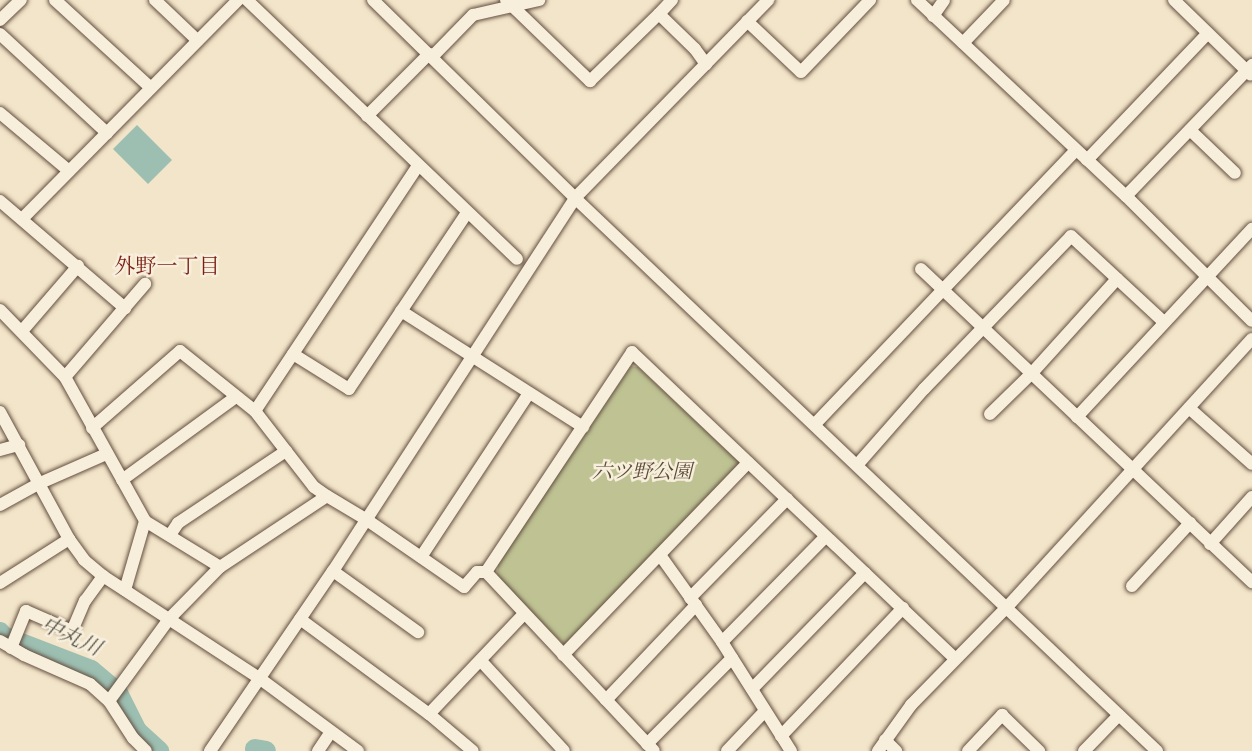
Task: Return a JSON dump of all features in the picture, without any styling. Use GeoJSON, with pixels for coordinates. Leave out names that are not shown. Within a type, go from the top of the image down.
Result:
{"type":"FeatureCollection","features":[{"type":"Feature","properties":{"kind":"street"},"geometry":{"type":"LineString","coordinates":[[0,21],[21,0]]}},
{"type":"Feature","properties":{"kind":"street"},"geometry":{"type":"LineString","coordinates":[[55,0],[151,88]]}},
{"type":"Feature","properties":{"kind":"street"},"geometry":{"type":"LineString","coordinates":[[154,0],[197,40]]}},
{"type":"Feature","properties":{"kind":"street"},"geometry":{"type":"LineString","coordinates":[[22,219],[238,0]]}},
{"type":"Feature","properties":{"kind":"street"},"geometry":{"type":"LineString","coordinates":[[247,0],[517,259]]}},
{"type":"Feature","properties":{"kind":"street"},"geometry":{"type":"LineString","coordinates":[[374,0],[575,198],[858,464],[1157,751]]}},
{"type":"Feature","properties":{"kind":"street"},"geometry":{"type":"LineString","coordinates":[[367,116],[473,15],[509,3],[539,0]]}},
{"type":"Feature","properties":{"kind":"street"},"geometry":{"type":"LineString","coordinates":[[509,3],[590,81],[672,0]]}},
{"type":"Feature","properties":{"kind":"street"},"geometry":{"type":"LineString","coordinates":[[210,751],[367,520],[575,198],[768,0]]}},
{"type":"Feature","properties":{"kind":"street"},"geometry":{"type":"LineString","coordinates":[[747,21],[801,72],[870,0]]}},
{"type":"Feature","properties":{"kind":"street"},"geometry":{"type":"LineString","coordinates":[[917,0],[1126,196],[1252,321]]}},
{"type":"Feature","properties":{"kind":"street"},"geometry":{"type":"LineString","coordinates":[[933,16],[944,0]]}},
{"type":"Feature","properties":{"kind":"street"},"geometry":{"type":"LineString","coordinates":[[963,43],[1004,0]]}},
{"type":"Feature","properties":{"kind":"street"},"geometry":{"type":"LineString","coordinates":[[1126,196],[1250,71],[1174,0]]}},
{"type":"Feature","properties":{"kind":"street"},"geometry":{"type":"LineString","coordinates":[[659,14],[695,49],[706,64]]}},
{"type":"Feature","properties":{"kind":"street"},"geometry":{"type":"LineString","coordinates":[[1087,160],[1208,33]]}},
{"type":"Feature","properties":{"kind":"street"},"geometry":{"type":"LineString","coordinates":[[0,34],[107,133]]}},
{"type":"Feature","properties":{"kind":"street"},"geometry":{"type":"LineString","coordinates":[[0,113],[69,171]]}},
{"type":"Feature","properties":{"kind":"street"},"geometry":{"type":"LineString","coordinates":[[1190,130],[1234,173]]}},
{"type":"Feature","properties":{"kind":"street"},"geometry":{"type":"LineString","coordinates":[[814,424],[1076,150]]}},
{"type":"Feature","properties":{"kind":"street"},"geometry":{"type":"LineString","coordinates":[[255,411],[418,166]]}},
{"type":"Feature","properties":{"kind":"street"},"geometry":{"type":"LineString","coordinates":[[0,201],[125,308]]}},
{"type":"Feature","properties":{"kind":"street"},"geometry":{"type":"LineString","coordinates":[[293,354],[349,390],[467,213]]}},
{"type":"Feature","properties":{"kind":"street"},"geometry":{"type":"LineString","coordinates":[[1077,417],[1252,229]]}},
{"type":"Feature","properties":{"kind":"street"},"geometry":{"type":"LineString","coordinates":[[858,464],[924,389],[1071,236],[1164,322]]}},
{"type":"Feature","properties":{"kind":"street"},"geometry":{"type":"LineString","coordinates":[[22,331],[78,266]]}},
{"type":"Feature","properties":{"kind":"street"},"geometry":{"type":"LineString","coordinates":[[921,269],[1252,582]]}},
{"type":"Feature","properties":{"kind":"street"},"geometry":{"type":"LineString","coordinates":[[990,414],[1032,373],[1117,279]]}},
{"type":"Feature","properties":{"kind":"street"},"geometry":{"type":"LineString","coordinates":[[64,377],[145,284]]}},
{"type":"Feature","properties":{"kind":"street"},"geometry":{"type":"LineString","coordinates":[[0,310],[64,377],[145,521],[220,567]]}},
{"type":"Feature","properties":{"kind":"street"},"geometry":{"type":"LineString","coordinates":[[401,312],[583,427]]}},
{"type":"Feature","properties":{"kind":"street"},"geometry":{"type":"LineString","coordinates":[[896,751],[882,746],[911,705],[1007,607],[1252,339]]}},
{"type":"Feature","properties":{"kind":"street"},"geometry":{"type":"LineString","coordinates":[[92,428],[180,351],[255,411],[314,487],[367,520],[464,587],[477,572],[486,572],[650,747],[732,658]]}},
{"type":"Feature","properties":{"kind":"street"},"geometry":{"type":"LineString","coordinates":[[486,572],[632,352],[955,658]]}},
{"type":"Feature","properties":{"kind":"street"},"geometry":{"type":"LineString","coordinates":[[421,557],[528,394]]}},
{"type":"Feature","properties":{"kind":"street"},"geometry":{"type":"LineString","coordinates":[[122,480],[236,397]]}},
{"type":"Feature","properties":{"kind":"street"},"geometry":{"type":"LineString","coordinates":[[1189,408],[1252,464]]}},
{"type":"Feature","properties":{"kind":"street"},"geometry":{"type":"LineString","coordinates":[[0,412],[69,539],[84,560],[103,576],[259,678],[358,751]]}},
{"type":"Feature","properties":{"kind":"street"},"geometry":{"type":"LineString","coordinates":[[0,450],[19,445]]}},
{"type":"Feature","properties":{"kind":"street"},"geometry":{"type":"LineString","coordinates":[[170,535],[178,524],[286,451]]}},
{"type":"Feature","properties":{"kind":"street"},"geometry":{"type":"LineString","coordinates":[[0,505],[38,484],[106,454]]}},
{"type":"Feature","properties":{"kind":"street"},"geometry":{"type":"LineString","coordinates":[[563,655],[748,462]]}},
{"type":"Feature","properties":{"kind":"street"},"geometry":{"type":"LineString","coordinates":[[109,701],[168,619],[220,567],[327,496]]}},
{"type":"Feature","properties":{"kind":"street"},"geometry":{"type":"LineString","coordinates":[[1210,543],[1252,497]]}},
{"type":"Feature","properties":{"kind":"street"},"geometry":{"type":"LineString","coordinates":[[606,700],[787,499]]}},
{"type":"Feature","properties":{"kind":"street"},"geometry":{"type":"LineString","coordinates":[[125,590],[145,521]]}},
{"type":"Feature","properties":{"kind":"street"},"geometry":{"type":"LineString","coordinates":[[1132,586],[1190,523]]}},
{"type":"Feature","properties":{"kind":"street"},"geometry":{"type":"LineString","coordinates":[[722,642],[826,536]]}},
{"type":"Feature","properties":{"kind":"street"},"geometry":{"type":"LineString","coordinates":[[0,583],[69,539]]}},
{"type":"Feature","properties":{"kind":"street"},"geometry":{"type":"LineString","coordinates":[[660,555],[722,642],[790,751]]}},
{"type":"Feature","properties":{"kind":"street"},"geometry":{"type":"LineString","coordinates":[[333,571],[418,632]]}},
{"type":"Feature","properties":{"kind":"street"},"geometry":{"type":"LineString","coordinates":[[752,689],[865,573]]}},
{"type":"Feature","properties":{"kind":"street"},"geometry":{"type":"LineString","coordinates":[[103,576],[84,601],[72,631],[26,611],[5,645],[90,684],[109,701],[133,738],[146,751]]}},
{"type":"Feature","properties":{"kind":"street"},"geometry":{"type":"LineString","coordinates":[[781,736],[903,609]]}},
{"type":"Feature","properties":{"kind":"street"},"geometry":{"type":"LineString","coordinates":[[429,714],[524,614]]}},
{"type":"Feature","properties":{"kind":"street"},"geometry":{"type":"LineString","coordinates":[[300,618],[429,714],[473,751]]}},
{"type":"Feature","properties":{"kind":"street"},"geometry":{"type":"LineString","coordinates":[[481,661],[564,751]]}},
{"type":"Feature","properties":{"kind":"street"},"geometry":{"type":"LineString","coordinates":[[727,751],[765,711]]}},
{"type":"Feature","properties":{"kind":"street"},"geometry":{"type":"LineString","coordinates":[[968,751],[1002,715],[1039,751]]}},
{"type":"Feature","properties":{"kind":"street"},"geometry":{"type":"LineString","coordinates":[[1084,751],[1119,715]]}},
{"type":"Feature","properties":{"kind":"street"},"geometry":{"type":"LineString","coordinates":[[318,751],[331,732]]}},
{"type":"Feature","properties":{"kind":"green space","name":"六ツ野公園"},"geometry":{"type":"Polygon","coordinates":[[[631,366],[638,367],[742,465],[565,645],[529,612],[497,577],[498,564],[631,366]]]}},
{"type":"Feature","properties":{"kind":"shaded area"},"geometry":{"type":"Polygon","coordinates":[[[137,125],[172,160],[148,184],[113,149],[137,125]]]}},
{"type":"Feature","properties":{"kind":"waterway","name":"中丸川"},"geometry":{"type":"LineString","coordinates":[[0,632],[3,636],[91,670],[118,693],[137,731],[159,751]]}},
{"type":"Feature","properties":{"kind":"waterway","name":"中丸川"},"geometry":{"type":"LineString","coordinates":[[255,749],[266,751]]}},
{"type":"Feature","properties":{"kind":"district","name":"外野一丁目"},"geometry":{"type":"Point","coordinates":[167,267]}}]}
